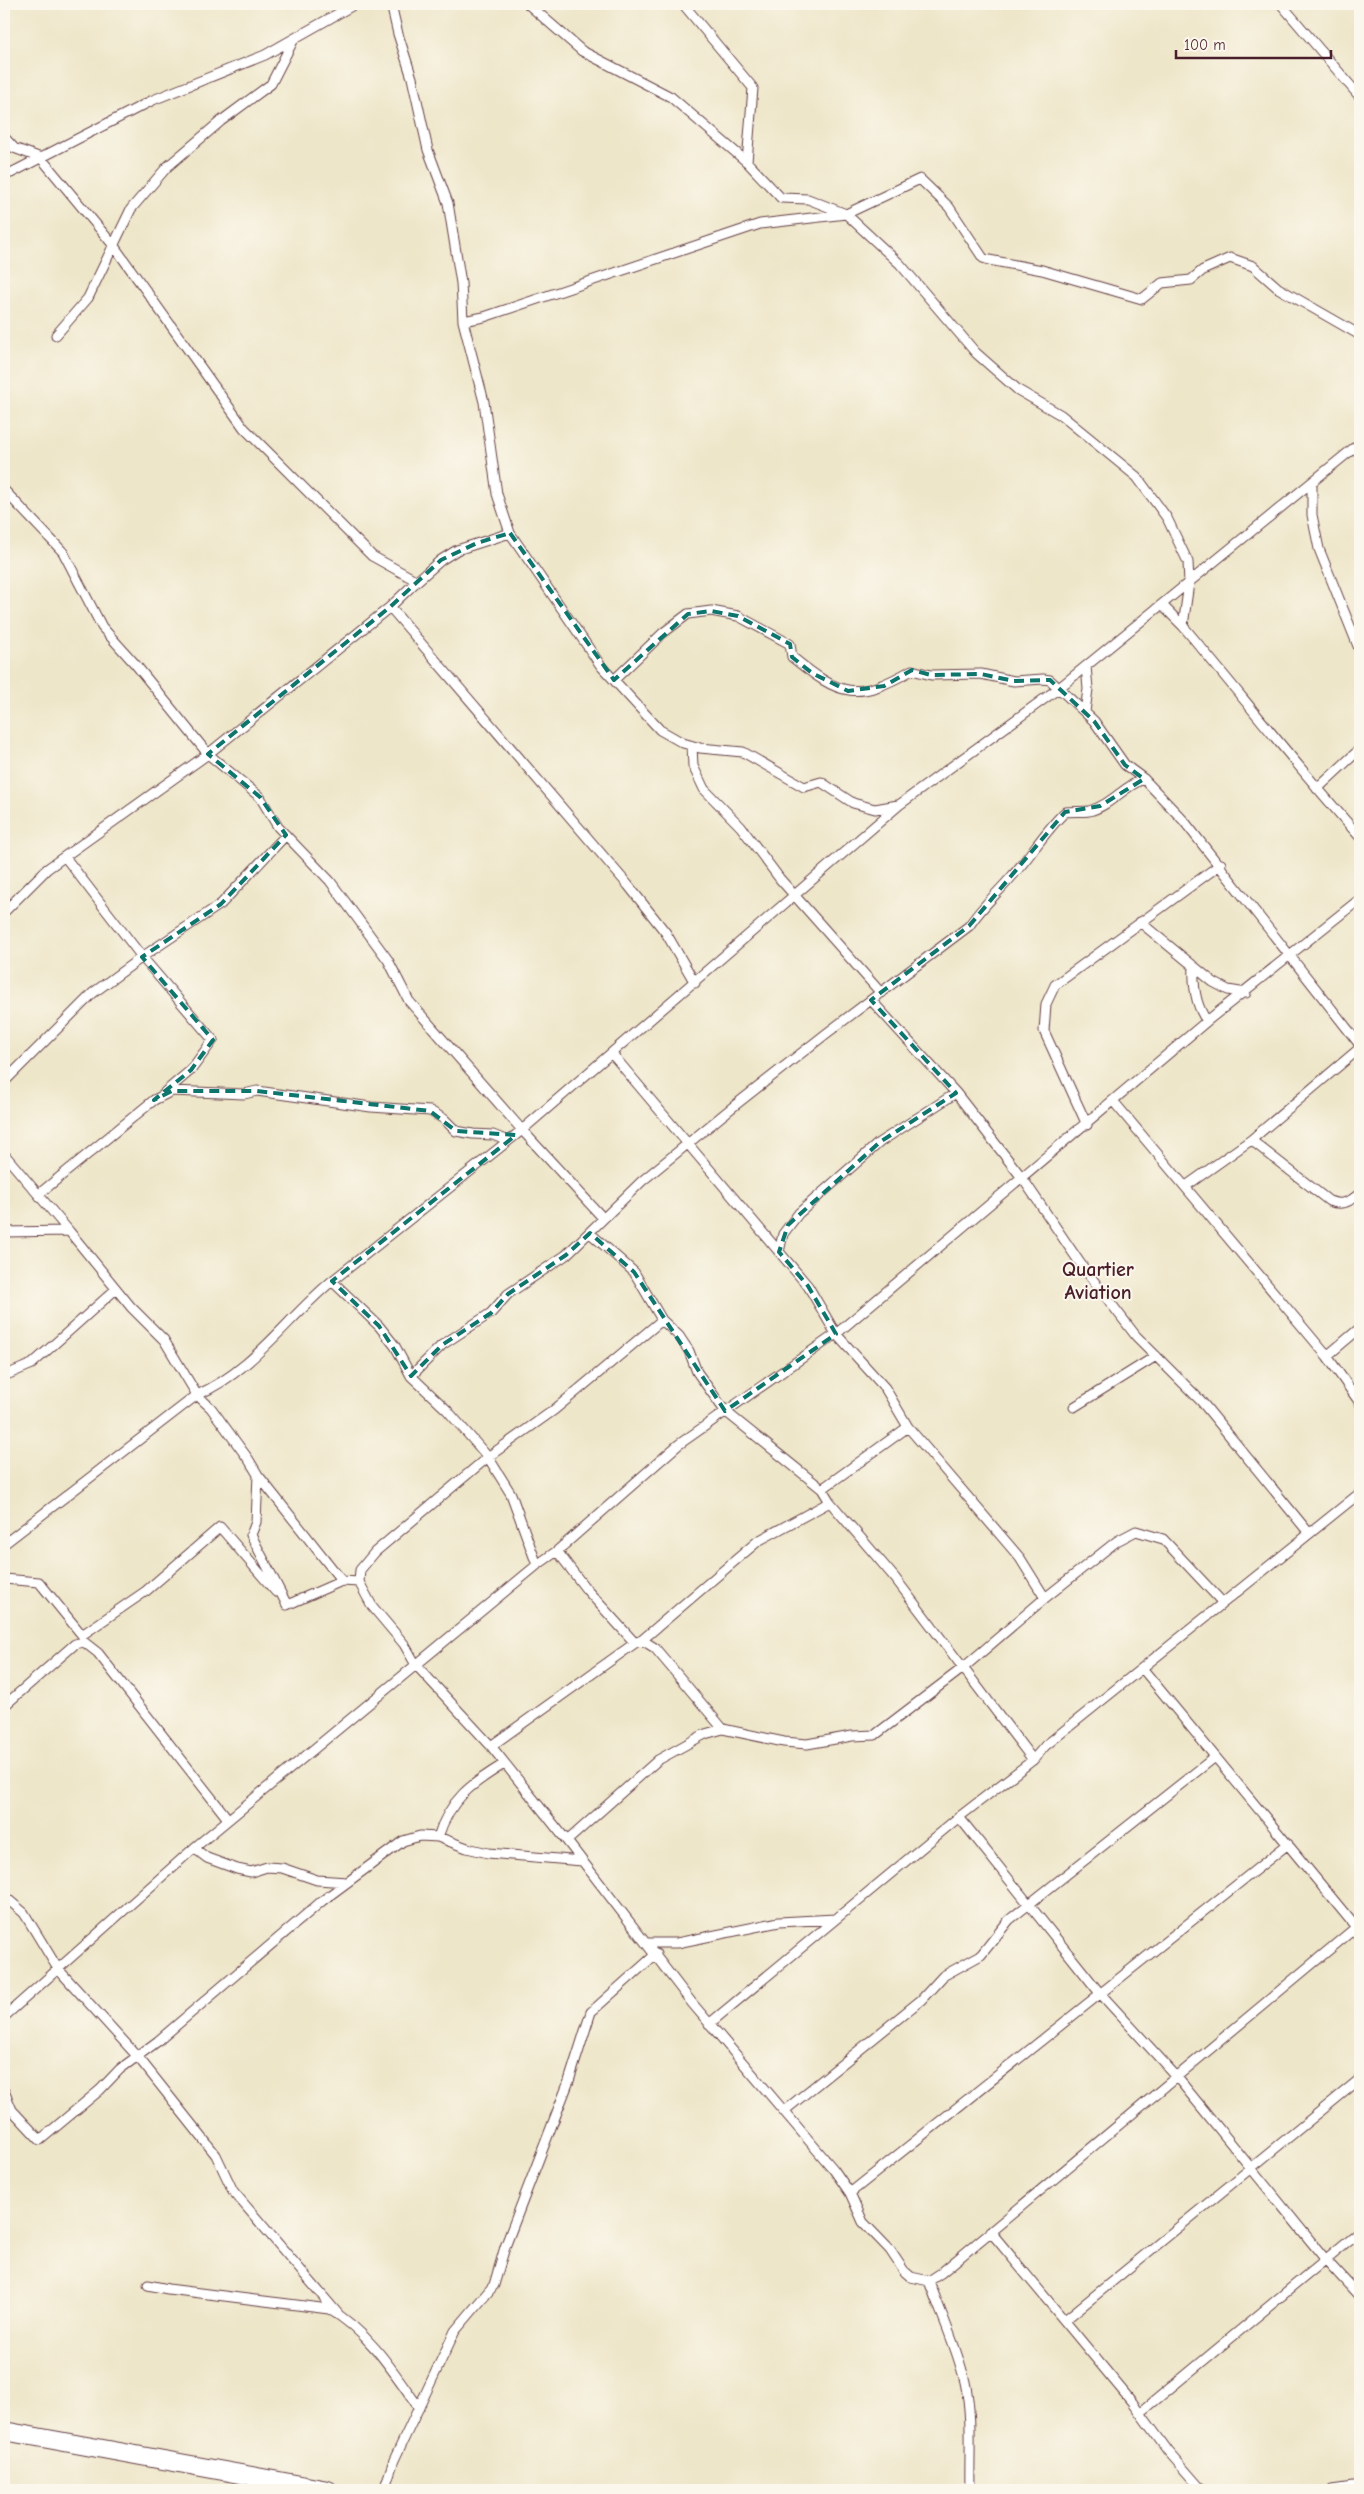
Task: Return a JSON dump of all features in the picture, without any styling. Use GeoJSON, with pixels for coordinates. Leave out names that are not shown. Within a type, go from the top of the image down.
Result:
{"type":"FeatureCollection","features":[{"type":"Feature","properties":{"kind":"highway"},"geometry":{"type":"LineString","coordinates":[[4,2431],[328,2490]]}},
{"type":"Feature","properties":{"kind":"street"},"geometry":{"type":"LineString","coordinates":[[4,175],[41,158],[152,100],[265,55],[355,4]]}},
{"type":"Feature","properties":{"kind":"street"},"geometry":{"type":"LineString","coordinates":[[391,4],[412,78],[428,150],[448,203],[461,283],[463,321],[484,402],[497,494],[510,533],[601,666],[660,730],[692,746],[743,752],[804,787],[821,782],[853,802],[875,809],[899,805]]}},
{"type":"Feature","properties":{"kind":"street"},"geometry":{"type":"LineString","coordinates":[[528,4],[582,51],[671,97],[747,162],[781,198],[808,199],[846,214],[900,264],[976,353],[1018,390],[1061,415],[1137,477],[1171,527],[1188,562],[1189,583],[1183,626]]}},
{"type":"Feature","properties":{"kind":"street"},"geometry":{"type":"LineString","coordinates":[[683,4],[752,88],[747,162]]}},
{"type":"Feature","properties":{"kind":"street"},"geometry":{"type":"LineString","coordinates":[[1281,4],[1360,97]]}},
{"type":"Feature","properties":{"kind":"street"},"geometry":{"type":"LineString","coordinates":[[56,335],[88,298],[131,209],[167,167],[221,121],[271,84],[294,39]]}},
{"type":"Feature","properties":{"kind":"street"},"geometry":{"type":"LineString","coordinates":[[4,137],[14,148],[41,158],[114,246],[244,428],[372,556],[416,580]]}},
{"type":"Feature","properties":{"kind":"street"},"geometry":{"type":"LineString","coordinates":[[463,321],[484,317],[760,224],[846,214],[920,179],[949,207],[983,258],[1042,270],[1142,299],[1162,283],[1190,280],[1203,270],[1230,258],[1253,266],[1278,288],[1360,335]]}},
{"type":"Feature","properties":{"kind":"street"},"geometry":{"type":"LineString","coordinates":[[4,1544],[197,1395],[221,1385],[250,1361],[309,1300],[522,1130],[694,983],[764,919],[899,805],[1059,688],[1360,443]]}},
{"type":"Feature","properties":{"kind":"street"},"geometry":{"type":"LineString","coordinates":[[1312,484],[1312,514],[1319,549],[1360,651]]}},
{"type":"Feature","properties":{"kind":"street"},"geometry":{"type":"LineString","coordinates":[[4,490],[63,552],[102,627],[136,665],[208,754],[260,797],[286,835],[330,881],[388,960],[410,1002],[522,1130],[602,1217]]}},
{"type":"Feature","properties":{"kind":"street"},"geometry":{"type":"LineString","coordinates":[[4,912],[47,869],[208,754],[390,607],[416,580],[441,560],[457,550],[510,533]]}},
{"type":"Feature","properties":{"kind":"street"},"geometry":{"type":"LineString","coordinates":[[1162,605],[1183,626],[1288,750],[1317,789],[1360,837]]}},
{"type":"Feature","properties":{"kind":"street"},"geometry":{"type":"LineString","coordinates":[[390,607],[628,885],[666,933],[694,983]]}},
{"type":"Feature","properties":{"kind":"street"},"geometry":{"type":"LineString","coordinates":[[614,680],[663,633],[688,614],[711,611],[738,616],[790,644],[792,657],[805,668],[834,687],[848,690],[884,686],[912,670],[931,675],[981,674],[1014,681],[1043,678],[1050,680],[1086,712],[1125,765],[1144,779],[1184,820],[1360,1046],[1251,1140],[1186,1186]]}},
{"type":"Feature","properties":{"kind":"street"},"geometry":{"type":"LineString","coordinates":[[1086,666],[1088,689],[1086,712]]}},
{"type":"Feature","properties":{"kind":"street"},"geometry":{"type":"LineString","coordinates":[[692,746],[693,766],[704,789],[741,827],[780,880],[795,894],[881,993]]}},
{"type":"Feature","properties":{"kind":"street"},"geometry":{"type":"LineString","coordinates":[[1317,789],[1360,749]]}},
{"type":"Feature","properties":{"kind":"street"},"geometry":{"type":"LineString","coordinates":[[411,1376],[442,1345],[491,1313],[508,1294],[566,1255],[590,1233],[602,1217],[642,1181],[788,1062],[970,926],[981,908],[1012,876],[1050,827],[1065,812],[1089,811],[1144,779]]}},
{"type":"Feature","properties":{"kind":"street"},"geometry":{"type":"LineString","coordinates":[[4,1082],[93,993],[142,957],[221,904],[286,835]]}},
{"type":"Feature","properties":{"kind":"street"},"geometry":{"type":"LineString","coordinates":[[39,1194],[191,1070],[213,1040],[142,957],[65,857]]}},
{"type":"Feature","properties":{"kind":"street"},"geometry":{"type":"LineString","coordinates":[[1087,1124],[1044,1031],[1046,1004],[1055,985],[1069,972],[1220,864]]}},
{"type":"Feature","properties":{"kind":"street"},"geometry":{"type":"LineString","coordinates":[[4,2017],[228,1819],[537,1565],[557,1551],[678,1445],[836,1334],[1023,1179],[1207,1021],[1246,993],[1360,899]]}},
{"type":"Feature","properties":{"kind":"street"},"geometry":{"type":"LineString","coordinates":[[1140,922],[1213,982],[1228,990],[1246,993]]}},
{"type":"Feature","properties":{"kind":"street"},"geometry":{"type":"LineString","coordinates":[[1194,966],[1195,990],[1200,1011],[1207,1021]]}},
{"type":"Feature","properties":{"kind":"street"},"geometry":{"type":"LineString","coordinates":[[871,1000],[956,1093],[1023,1179],[1095,1284],[1136,1336],[1201,1401],[1309,1533]]}},
{"type":"Feature","properties":{"kind":"street"},"geometry":{"type":"LineString","coordinates":[[612,1054],[808,1286],[836,1334],[885,1388],[908,1427],[1020,1558],[1044,1598]]}},
{"type":"Feature","properties":{"kind":"street"},"geometry":{"type":"LineString","coordinates":[[154,1100],[172,1091],[244,1094],[257,1091],[371,1107],[430,1112],[444,1120],[456,1131],[493,1135],[508,1141]]}},
{"type":"Feature","properties":{"kind":"street"},"geometry":{"type":"LineString","coordinates":[[779,1252],[783,1234],[799,1213],[880,1142],[956,1093]]}},
{"type":"Feature","properties":{"kind":"street"},"geometry":{"type":"LineString","coordinates":[[1114,1102],[1327,1356],[1360,1403]]}},
{"type":"Feature","properties":{"kind":"street"},"geometry":{"type":"LineString","coordinates":[[1251,1140],[1329,1201],[1337,1204],[1345,1203],[1360,1193]]}},
{"type":"Feature","properties":{"kind":"street"},"geometry":{"type":"LineString","coordinates":[[4,1154],[116,1289],[164,1340],[197,1395],[211,1408],[258,1475],[342,1581]]}},
{"type":"Feature","properties":{"kind":"street"},"geometry":{"type":"LineString","coordinates":[[4,1232],[68,1231]]}},
{"type":"Feature","properties":{"kind":"street"},"geometry":{"type":"LineString","coordinates":[[590,1233],[634,1272],[662,1320],[678,1336],[689,1352],[696,1372],[725,1411],[822,1489],[830,1502],[895,1578],[1033,1760]]}},
{"type":"Feature","properties":{"kind":"street"},"geometry":{"type":"LineString","coordinates":[[332,1281],[379,1326],[395,1346],[411,1376],[441,1404],[488,1457],[511,1494],[537,1565]]}},
{"type":"Feature","properties":{"kind":"street"},"geometry":{"type":"LineString","coordinates":[[4,1376],[32,1364],[116,1289]]}},
{"type":"Feature","properties":{"kind":"street"},"geometry":{"type":"LineString","coordinates":[[662,1320],[554,1410],[488,1457],[375,1552],[360,1570],[359,1582],[372,1606],[404,1644],[416,1665],[490,1746],[710,2024],[834,2170],[850,2193],[862,2222],[890,2250],[904,2271],[911,2277],[929,2280],[1359,1928],[1142,1668]]}},
{"type":"Feature","properties":{"kind":"street"},"geometry":{"type":"LineString","coordinates":[[1327,1356],[1360,1328]]}},
{"type":"Feature","properties":{"kind":"street"},"geometry":{"type":"LineString","coordinates":[[1074,1407],[1156,1356]]}},
{"type":"Feature","properties":{"kind":"street"},"geometry":{"type":"LineString","coordinates":[[822,1489],[908,1427]]}},
{"type":"Feature","properties":{"kind":"street"},"geometry":{"type":"LineString","coordinates":[[258,1475],[256,1522],[251,1535],[287,1604]]}},
{"type":"Feature","properties":{"kind":"street"},"geometry":{"type":"LineString","coordinates":[[710,2024],[959,1816],[1033,1760],[1045,1746],[1309,1533],[1358,1498]]}},
{"type":"Feature","properties":{"kind":"street"},"geometry":{"type":"LineString","coordinates":[[490,1746],[638,1642],[758,1541],[830,1502]]}},
{"type":"Feature","properties":{"kind":"street"},"geometry":{"type":"LineString","coordinates":[[4,1579],[39,1582],[82,1635],[146,1591],[220,1527],[287,1604]]}},
{"type":"Feature","properties":{"kind":"street"},"geometry":{"type":"LineString","coordinates":[[567,1841],[668,1752],[695,1738],[723,1728],[784,1742],[807,1744],[852,1736],[875,1735],[963,1668],[1044,1598],[1117,1541],[1136,1531],[1163,1539],[1223,1603]]}},
{"type":"Feature","properties":{"kind":"street"},"geometry":{"type":"LineString","coordinates":[[557,1551],[586,1589],[638,1642],[655,1648],[723,1728]]}},
{"type":"Feature","properties":{"kind":"street"},"geometry":{"type":"LineString","coordinates":[[287,1604],[342,1581],[359,1582]]}},
{"type":"Feature","properties":{"kind":"street"},"geometry":{"type":"LineString","coordinates":[[4,1706],[75,1644],[84,1642],[98,1653],[228,1819]]}},
{"type":"Feature","properties":{"kind":"street"},"geometry":{"type":"LineString","coordinates":[[784,2111],[921,2000],[944,1976],[981,1956],[1009,1920],[1215,1757]]}},
{"type":"Feature","properties":{"kind":"street"},"geometry":{"type":"LineString","coordinates":[[438,1837],[444,1820],[460,1795],[504,1764]]}},
{"type":"Feature","properties":{"kind":"street"},"geometry":{"type":"LineString","coordinates":[[959,1816],[1099,1992],[1176,2076],[1326,2260],[1360,2297]]}},
{"type":"Feature","properties":{"kind":"street"},"geometry":{"type":"LineString","coordinates":[[4,2091],[12,2110],[40,2140],[348,1882],[403,1841],[420,1836],[438,1837],[466,1848],[488,1853],[582,1861]]}},
{"type":"Feature","properties":{"kind":"street"},"geometry":{"type":"LineString","coordinates":[[850,2193],[1099,1992],[1288,1844]]}},
{"type":"Feature","properties":{"kind":"street"},"geometry":{"type":"LineString","coordinates":[[194,1848],[207,1858],[238,1870],[251,1872],[267,1867],[282,1868],[317,1880],[348,1882]]}},
{"type":"Feature","properties":{"kind":"street"},"geometry":{"type":"LineString","coordinates":[[4,1896],[29,1920],[43,1947],[58,1969],[138,2057],[216,2155],[233,2191],[339,2314],[369,2342],[419,2408]]}},
{"type":"Feature","properties":{"kind":"street"},"geometry":{"type":"LineString","coordinates":[[647,1943],[677,1943],[779,1922],[835,1919]]}},
{"type":"Feature","properties":{"kind":"street"},"geometry":{"type":"LineString","coordinates":[[384,2490],[394,2460],[455,2331],[494,2285],[506,2247],[569,2082],[591,2012],[656,1954]]}},
{"type":"Feature","properties":{"kind":"street"},"geometry":{"type":"LineString","coordinates":[[1065,2320],[1360,2079]]}},
{"type":"Feature","properties":{"kind":"street"},"geometry":{"type":"LineString","coordinates":[[990,2231],[1140,2413],[1168,2452],[1202,2490]]}},
{"type":"Feature","properties":{"kind":"street"},"geometry":{"type":"LineString","coordinates":[[1140,2413],[1360,2231]]}},
{"type":"Feature","properties":{"kind":"street"},"geometry":{"type":"LineString","coordinates":[[929,2280],[958,2355],[966,2384],[970,2433],[970,2490]]}},
{"type":"Feature","properties":{"kind":"street"},"geometry":{"type":"LineString","coordinates":[[148,2285],[320,2307],[339,2314]]}},
{"type":"Feature","properties":{"kind":"street"},"geometry":{"type":"LineString","coordinates":[[1332,2490],[1360,2486]]}},
{"type":"Feature","properties":{"kind":"highlighted area"},"geometry":{"type":"Polygon","coordinates":[[[510,533],[614,680],[688,614],[711,611],[738,616],[790,644],[792,657],[812,673],[848,691],[884,686],[912,670],[931,675],[981,674],[1014,681],[1050,680],[1094,721],[1125,765],[1144,779],[1100,806],[1065,812],[969,926],[871,1000],[956,1093],[880,1142],[788,1225],[779,1252],[808,1286],[836,1334],[725,1411],[634,1272],[590,1233],[566,1255],[508,1294],[491,1313],[442,1345],[411,1376],[379,1326],[332,1281],[516,1135],[456,1131],[430,1111],[257,1091],[172,1091],[154,1100],[191,1070],[213,1040],[142,957],[221,904],[286,835],[260,797],[208,754],[390,607],[441,560],[477,543],[510,533]]]}},
{"type":"Feature","properties":{"kind":"district","name":"Quartier Aviation"},"geometry":{"type":"Point","coordinates":[1098,1280]}}]}
